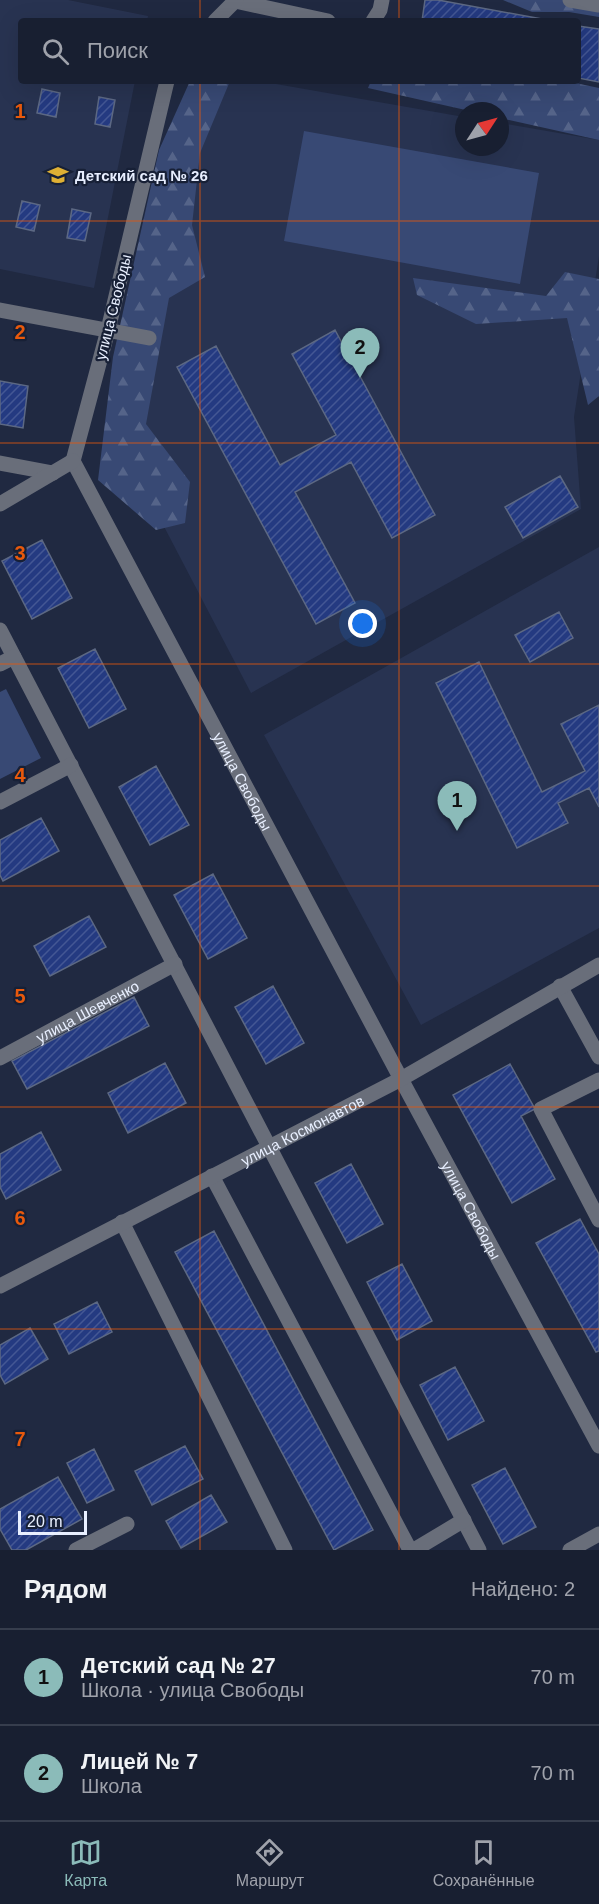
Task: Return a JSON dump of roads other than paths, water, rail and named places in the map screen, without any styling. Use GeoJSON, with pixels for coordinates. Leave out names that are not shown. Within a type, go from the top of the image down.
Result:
{"type":"FeatureCollection","features":[{"type":"Feature","properties":{"kind":"street"},"geometry":{"type":"LineString","coordinates":[[218,18],[236,0],[315,18]]}},
{"type":"Feature","properties":{"kind":"street"},"geometry":{"type":"LineString","coordinates":[[376,18],[382,0]]}},
{"type":"Feature","properties":{"kind":"street"},"geometry":{"type":"LineString","coordinates":[[570,0],[599,5]]}},
{"type":"Feature","properties":{"kind":"street","name":"улица Свободы"},"geometry":{"type":"LineString","coordinates":[[166,84],[108,330],[73,461],[599,1446]]}},
{"type":"Feature","properties":{"kind":"street"},"geometry":{"type":"LineString","coordinates":[[0,310],[149,338]]}},
{"type":"Feature","properties":{"kind":"street"},"geometry":{"type":"LineString","coordinates":[[0,504],[73,461]]}},
{"type":"Feature","properties":{"kind":"street"},"geometry":{"type":"LineString","coordinates":[[0,463],[53,473]]}},
{"type":"Feature","properties":{"kind":"street"},"geometry":{"type":"LineString","coordinates":[[0,630],[479,1550]]}},
{"type":"Feature","properties":{"kind":"street"},"geometry":{"type":"LineString","coordinates":[[0,664],[14,657]]}},
{"type":"Feature","properties":{"kind":"street"},"geometry":{"type":"LineString","coordinates":[[0,802],[71,765]]}},
{"type":"Feature","properties":{"kind":"street","name":"улица Шевченко"},"geometry":{"type":"LineString","coordinates":[[0,1058],[175,964]]}},
{"type":"Feature","properties":{"kind":"street","name":"улица Космонавтов"},"geometry":{"type":"LineString","coordinates":[[0,1286],[401,1079],[599,964]]}},
{"type":"Feature","properties":{"kind":"street"},"geometry":{"type":"LineString","coordinates":[[560,986],[599,1057]]}},
{"type":"Feature","properties":{"kind":"street"},"geometry":{"type":"LineString","coordinates":[[599,1080],[541,1109],[599,1220]]}},
{"type":"Feature","properties":{"kind":"street"},"geometry":{"type":"LineString","coordinates":[[212,1176],[412,1550],[464,1520]]}},
{"type":"Feature","properties":{"kind":"street"},"geometry":{"type":"LineString","coordinates":[[122,1222],[285,1550]]}},
{"type":"Feature","properties":{"kind":"street"},"geometry":{"type":"LineString","coordinates":[[76,1550],[127,1524]]}},
{"type":"Feature","properties":{"kind":"street"},"geometry":{"type":"LineString","coordinates":[[570,1550],[599,1534]]}},
{"type":"Feature","properties":{"kind":"place","name":"Детский сад № 26"},"geometry":{"type":"Point","coordinates":[58,175]}},
{"type":"Feature","properties":{"kind":"place","name":"Лицей № 7"},"geometry":{"type":"Point","coordinates":[360,378]}},
{"type":"Feature","properties":{"kind":"place","name":"Детский сад № 27"},"geometry":{"type":"Point","coordinates":[457,831]}}]}
